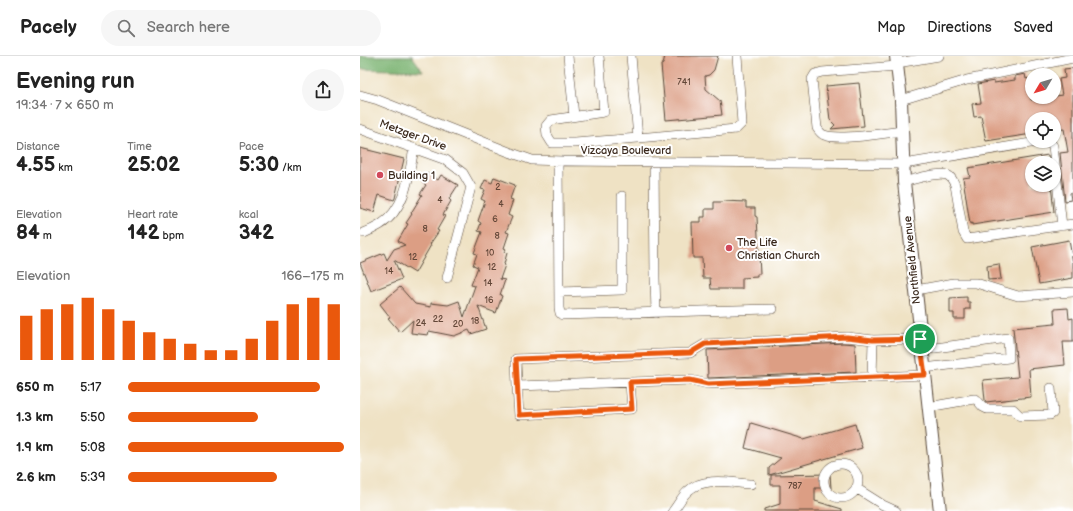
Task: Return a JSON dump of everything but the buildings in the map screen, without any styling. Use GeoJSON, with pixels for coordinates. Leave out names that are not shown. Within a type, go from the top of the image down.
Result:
{"type":"FeatureCollection","features":[{"type":"Feature","properties":{"kind":"main road","name":"Northfield Avenue"},"geometry":{"type":"LineString","coordinates":[[896,62],[901,100],[904,182],[940,511]]}},
{"type":"Feature","properties":{"kind":"street"},"geometry":{"type":"LineString","coordinates":[[568,56],[574,116]]}},
{"type":"Feature","properties":{"kind":"street"},"geometry":{"type":"LineString","coordinates":[[599,56],[604,112],[551,120],[546,126],[547,135],[552,143],[575,143],[736,129],[742,123],[737,56]]}},
{"type":"Feature","properties":{"kind":"street"},"geometry":{"type":"LineString","coordinates":[[631,56],[638,138]]}},
{"type":"Feature","properties":{"kind":"street"},"geometry":{"type":"LineString","coordinates":[[902,131],[838,137],[824,135],[817,128],[812,79],[815,74],[822,72],[939,56]]}},
{"type":"Feature","properties":{"kind":"street"},"geometry":{"type":"LineString","coordinates":[[901,100],[967,80],[1073,58]]}},
{"type":"Feature","properties":{"kind":"street","name":"Vizcaya Boulevard"},"geometry":{"type":"LineString","coordinates":[[360,95],[378,100],[532,160],[904,164],[1025,144]]}},
{"type":"Feature","properties":{"kind":"street","name":"Metzger Drive"},"geometry":{"type":"LineString","coordinates":[[360,129],[446,160],[463,173],[471,187],[447,278]]}},
{"type":"Feature","properties":{"kind":"street"},"geometry":{"type":"LineString","coordinates":[[364,233],[381,224],[390,217],[406,192],[414,148]]}},
{"type":"Feature","properties":{"kind":"street"},"geometry":{"type":"LineString","coordinates":[[1053,148],[1062,226]]}},
{"type":"Feature","properties":{"kind":"street"},"geometry":{"type":"LineString","coordinates":[[558,161],[559,308],[562,315],[773,309]]}},
{"type":"Feature","properties":{"kind":"street"},"geometry":{"type":"LineString","coordinates":[[654,162],[656,313]]}},
{"type":"Feature","properties":{"kind":"street"},"geometry":{"type":"LineString","coordinates":[[904,182],[925,177],[946,175],[952,179],[955,185],[963,232],[967,239],[1073,224]]}},
{"type":"Feature","properties":{"kind":"street"},"geometry":{"type":"LineString","coordinates":[[559,292],[622,290],[622,196]]}},
{"type":"Feature","properties":{"kind":"street"},"geometry":{"type":"LineString","coordinates":[[916,290],[954,283],[976,283],[1018,296],[1073,292]]}},
{"type":"Feature","properties":{"kind":"street"},"geometry":{"type":"LineString","coordinates":[[517,386],[630,382],[690,380],[708,384],[872,378],[924,372],[1009,358],[1008,338],[921,345],[847,337],[705,344],[690,353],[516,359],[517,386],[519,415],[632,409],[630,382]]}},
{"type":"Feature","properties":{"kind":"street"},"geometry":{"type":"LineString","coordinates":[[872,378],[873,340]]}},
{"type":"Feature","properties":{"kind":"street"},"geometry":{"type":"LineString","coordinates":[[928,407],[974,399],[978,400],[984,408],[1013,409],[1020,416],[1050,415],[1053,413],[1051,388]]}},
{"type":"Feature","properties":{"kind":"street"},"geometry":{"type":"LineString","coordinates":[[673,511],[688,491],[699,484],[717,482],[751,484]]}},
{"type":"Feature","properties":{"kind":"street"},"geometry":{"type":"LineString","coordinates":[[856,488],[892,510]]}},
{"type":"Feature","properties":{"kind":"green space"},"geometry":{"type":"Polygon","coordinates":[[[360,56],[412,56],[423,71],[360,69],[360,56]]]}},
{"type":"Feature","properties":{"kind":"place","name":"Building 1"},"geometry":{"type":"Point","coordinates":[380,175]}},
{"type":"Feature","properties":{"kind":"place","name":"The Life Christian Church"},"geometry":{"type":"Point","coordinates":[729,248]}},
{"type":"Feature","properties":{"kind":"route"},"geometry":{"type":"LineString","coordinates":[[847,337],[873,340],[920,339],[925,375],[708,384],[690,380],[630,382],[632,409],[519,415],[516,359],[690,353],[705,344],[847,337]]}}]}
